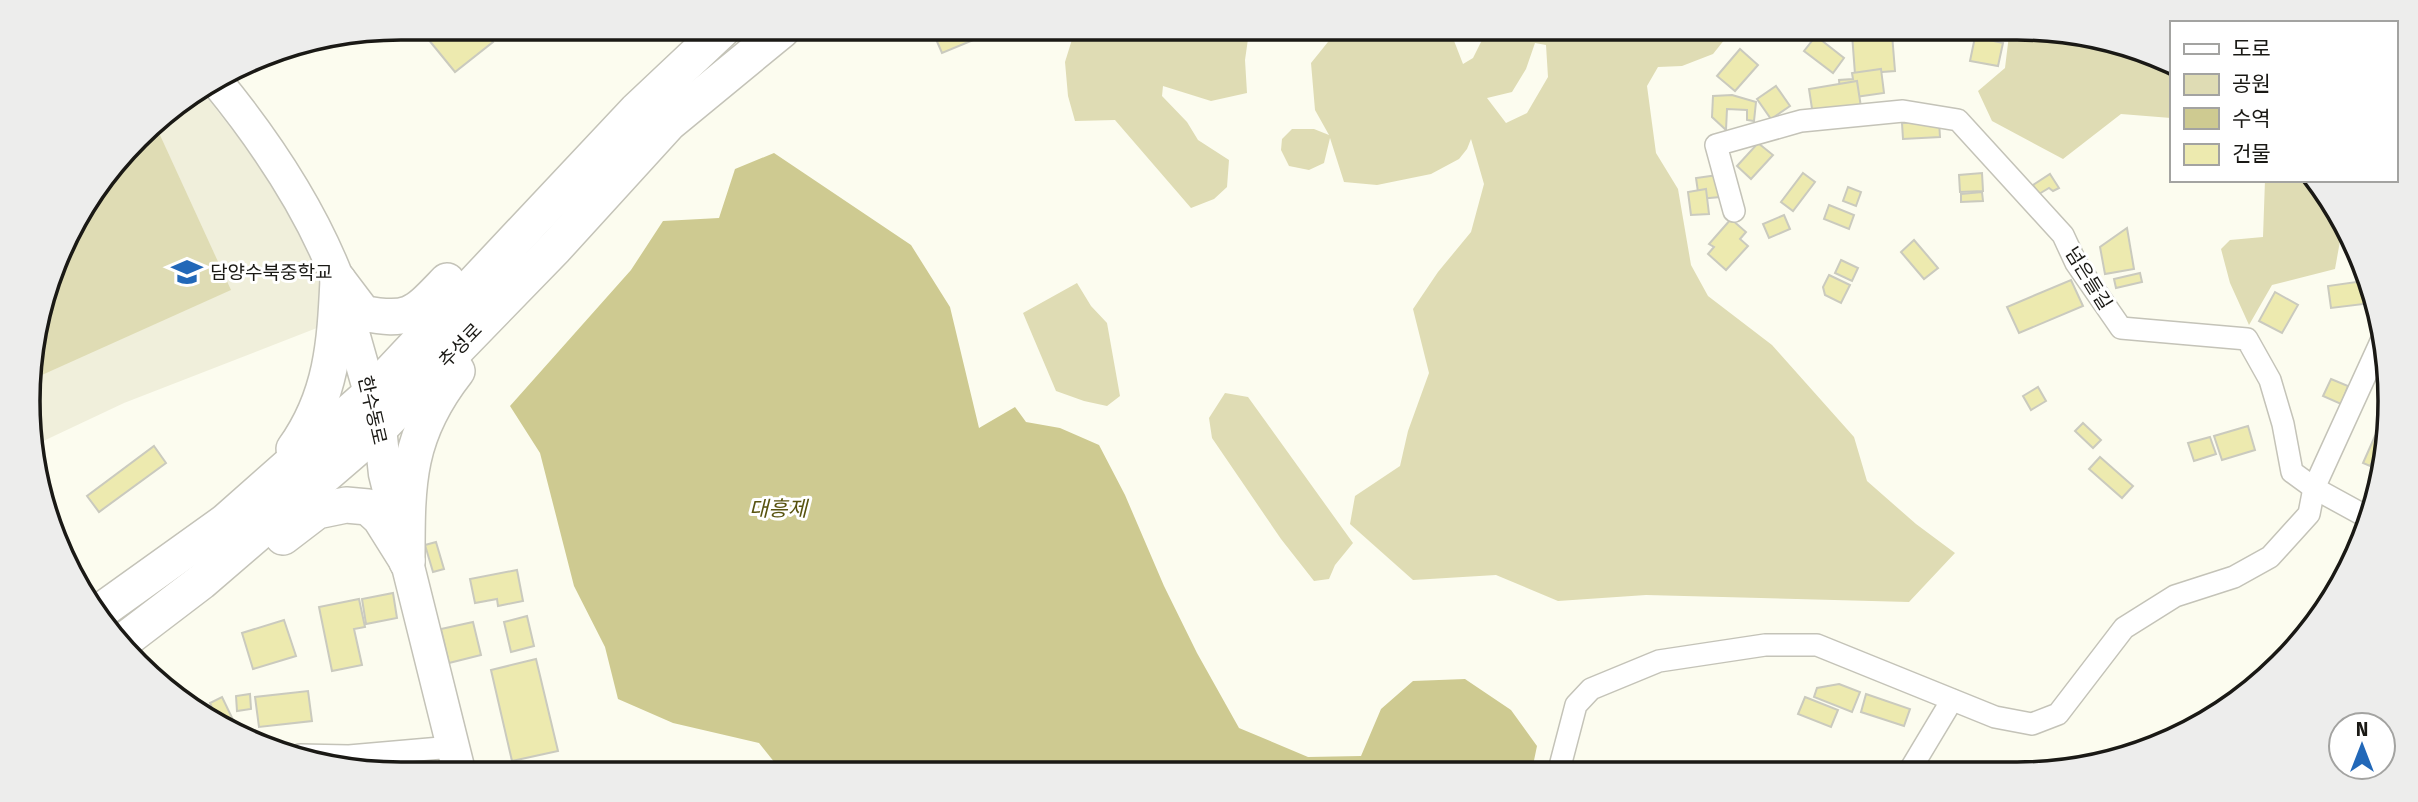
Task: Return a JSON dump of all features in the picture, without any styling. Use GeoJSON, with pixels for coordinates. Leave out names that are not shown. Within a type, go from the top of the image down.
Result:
{"type":"FeatureCollection","features":[{"type":"Feature","properties":{"kind":"main road"},"geometry":{"type":"LineString","coordinates":[[338,280],[363,313],[387,318],[416,312],[545,179],[709,40]]}},
{"type":"Feature","properties":{"kind":"main road","name":"추성로"},"geometry":{"type":"LineString","coordinates":[[106,608],[225,522],[371,393],[637,110],[710,40]]}},
{"type":"Feature","properties":{"kind":"main road","name":"추성로"},"geometry":{"type":"LineString","coordinates":[[129,637],[201,582],[380,428],[555,248],[668,123],[770,40]]}},
{"type":"Feature","properties":{"kind":"main road"},"geometry":{"type":"LineString","coordinates":[[407,562],[407,498],[415,444],[439,394],[474,351],[630,181],[689,107]]}},
{"type":"Feature","properties":{"kind":"main road"},"geometry":{"type":"LineString","coordinates":[[268,484],[309,428],[323,394],[335,343],[338,280]]}},
{"type":"Feature","properties":{"kind":"main road"},"geometry":{"type":"LineString","coordinates":[[135,644],[164,628],[317,511],[346,505],[368,507],[380,518],[407,562]]}},
{"type":"Feature","properties":{"kind":"street","name":"한수동로"},"geometry":{"type":"LineString","coordinates":[[222,88],[285,171],[338,280],[380,428],[385,474],[455,757]]}},
{"type":"Feature","properties":{"kind":"street","name":"넘은들길"},"geometry":{"type":"LineString","coordinates":[[1734,211],[1716,145],[1801,121],[1903,111],[1958,120],[2063,235],[2076,264],[2121,328],[2247,339],[2270,380],[2283,424],[2292,472],[2314,488]]}},
{"type":"Feature","properties":{"kind":"street"},"geometry":{"type":"LineString","coordinates":[[1561,762],[1576,705],[1591,689],[1659,661],[1765,645],[1817,645],[1995,718],[2032,724],[2058,715],[2124,628],[2175,596],[2234,577],[2270,557],[2309,514],[2314,488],[2375,354]]}},
{"type":"Feature","properties":{"kind":"street"},"geometry":{"type":"LineString","coordinates":[[2314,488],[2360,513]]}},
{"type":"Feature","properties":{"kind":"street"},"geometry":{"type":"LineString","coordinates":[[1915,762],[1951,700]]}},
{"type":"Feature","properties":{"kind":"street"},"geometry":{"type":"LineString","coordinates":[[331,755],[455,757]]}},
{"type":"Feature","properties":{"kind":"shaded area","name":"담양수북중학교"},"geometry":{"type":"Polygon","coordinates":[[[207,97],[274,184],[315,259],[323,284],[322,326],[124,403],[42,441],[40,401],[43,354],[59,285],[77,241],[115,181],[163,130],[207,97]]]}},
{"type":"Feature","properties":{"kind":"green space"},"geometry":{"type":"Polygon","coordinates":[[[1072,40],[1248,40],[1245,60],[1247,93],[1211,101],[1163,86],[1162,96],[1187,122],[1198,140],[1229,160],[1227,187],[1214,199],[1191,208],[1115,120],[1075,121],[1068,96],[1065,62],[1072,40]]]}},
{"type":"Feature","properties":{"kind":"green space"},"geometry":{"type":"Polygon","coordinates":[[[1330,40],[1454,40],[1463,64],[1473,58],[1482,40],[1724,40],[1713,54],[1682,66],[1658,67],[1647,86],[1656,153],[1678,189],[1691,265],[1708,296],[1772,345],[1854,437],[1867,481],[1916,524],[1955,553],[1909,602],[1646,595],[1558,601],[1496,575],[1413,580],[1350,524],[1355,496],[1400,466],[1408,431],[1429,373],[1413,309],[1438,272],[1471,232],[1484,184],[1471,139],[1459,159],[1431,174],[1377,185],[1344,182],[1330,138],[1324,163],[1309,170],[1289,166],[1281,150],[1282,139],[1292,129],[1314,129],[1329,135],[1315,110],[1311,63],[1330,40]],[[1535,43],[1526,69],[1512,92],[1487,98],[1506,123],[1527,113],[1548,77],[1546,45],[1535,43]]]}},
{"type":"Feature","properties":{"kind":"green space"},"geometry":{"type":"Polygon","coordinates":[[[2008,40],[2064,43],[2133,59],[2170,74],[2170,118],[2121,114],[2063,159],[1992,121],[1978,91],[2005,68],[2008,40]]]}},
{"type":"Feature","properties":{"kind":"green space"},"geometry":{"type":"Polygon","coordinates":[[[159,134],[231,290],[41,375],[47,331],[59,285],[77,241],[115,181],[159,134]]]}},
{"type":"Feature","properties":{"kind":"green space"},"geometry":{"type":"Polygon","coordinates":[[[2265,182],[2304,182],[2340,240],[2335,269],[2272,285],[2249,325],[2230,283],[2221,249],[2230,240],[2263,237],[2265,182]]]}},
{"type":"Feature","properties":{"kind":"green space"},"geometry":{"type":"Polygon","coordinates":[[[1077,283],[1091,306],[1107,323],[1120,396],[1107,406],[1056,391],[1023,313],[1077,283]]]}},
{"type":"Feature","properties":{"kind":"green space"},"geometry":{"type":"Polygon","coordinates":[[[1225,393],[1248,397],[1353,543],[1335,565],[1329,579],[1314,581],[1281,539],[1212,438],[1209,418],[1225,393]]]}},
{"type":"Feature","properties":{"kind":"water","name":"대흥제"},"geometry":{"type":"Polygon","coordinates":[[[774,153],[911,245],[950,307],[979,428],[1015,407],[1026,422],[1060,428],[1099,445],[1125,495],[1164,586],[1197,653],[1239,728],[1308,757],[1361,756],[1381,709],[1413,681],[1465,679],[1511,710],[1537,746],[1534,762],[774,762],[759,743],[673,723],[618,699],[605,647],[574,586],[540,453],[510,406],[631,270],[663,221],[719,218],[735,169],[774,153]]]}},
{"type":"Feature","properties":{"kind":"building"},"geometry":{"type":"Polygon","coordinates":[[[429,40],[492,40],[493,42],[455,72],[429,40]]]}},
{"type":"Feature","properties":{"kind":"building"},"geometry":{"type":"Polygon","coordinates":[[[936,40],[973,40],[942,53],[936,40]]]}},
{"type":"Feature","properties":{"kind":"building"},"geometry":{"type":"Polygon","coordinates":[[[1813,40],[1821,40],[1844,58],[1833,73],[1804,51],[1813,40]]]}},
{"type":"Feature","properties":{"kind":"building"},"geometry":{"type":"Polygon","coordinates":[[[1852,40],[1892,40],[1895,71],[1855,74],[1852,40]]]}},
{"type":"Feature","properties":{"kind":"building"},"geometry":{"type":"Polygon","coordinates":[[[1974,40],[2003,43],[1998,66],[1970,61],[1974,40]]]}},
{"type":"Feature","properties":{"kind":"building"},"geometry":{"type":"Polygon","coordinates":[[[1740,49],[1758,65],[1735,91],[1717,76],[1740,49]]]}},
{"type":"Feature","properties":{"kind":"building"},"geometry":{"type":"Polygon","coordinates":[[[1881,69],[1884,93],[1841,99],[1839,80],[1853,79],[1852,73],[1881,69]]]}},
{"type":"Feature","properties":{"kind":"building"},"geometry":{"type":"Polygon","coordinates":[[[1857,81],[1861,107],[1813,115],[1809,89],[1857,81]]]}},
{"type":"Feature","properties":{"kind":"building"},"geometry":{"type":"Polygon","coordinates":[[[1776,86],[1790,106],[1771,119],[1757,99],[1776,86]]]}},
{"type":"Feature","properties":{"kind":"building"},"geometry":{"type":"Polygon","coordinates":[[[1732,95],[1756,102],[1754,121],[1747,120],[1747,110],[1727,109],[1726,130],[1712,117],[1713,96],[1732,95]]]}},
{"type":"Feature","properties":{"kind":"building"},"geometry":{"type":"Polygon","coordinates":[[[1939,121],[1940,137],[1903,139],[1902,123],[1939,121]]]}},
{"type":"Feature","properties":{"kind":"building"},"geometry":{"type":"Polygon","coordinates":[[[1758,143],[1773,155],[1751,179],[1737,166],[1758,143]]]}},
{"type":"Feature","properties":{"kind":"building"},"geometry":{"type":"Polygon","coordinates":[[[1803,173],[1815,182],[1793,211],[1781,202],[1803,173]]]}},
{"type":"Feature","properties":{"kind":"building"},"geometry":{"type":"Polygon","coordinates":[[[1982,173],[1983,191],[1960,192],[1959,175],[1982,173]]]}},
{"type":"Feature","properties":{"kind":"building"},"geometry":{"type":"Polygon","coordinates":[[[2050,174],[2059,188],[2053,191],[2049,188],[2039,194],[2033,185],[2050,174]]]}},
{"type":"Feature","properties":{"kind":"building"},"geometry":{"type":"Polygon","coordinates":[[[1718,175],[1720,197],[1699,199],[1696,178],[1718,175]]]}},
{"type":"Feature","properties":{"kind":"building"},"geometry":{"type":"Polygon","coordinates":[[[1848,187],[1861,192],[1856,206],[1843,201],[1848,187]]]}},
{"type":"Feature","properties":{"kind":"building"},"geometry":{"type":"Polygon","coordinates":[[[1706,189],[1709,214],[1691,215],[1688,192],[1706,189]]]}},
{"type":"Feature","properties":{"kind":"building"},"geometry":{"type":"Polygon","coordinates":[[[1982,192],[1983,201],[1961,202],[1961,194],[1982,192]]]}},
{"type":"Feature","properties":{"kind":"building"},"geometry":{"type":"Polygon","coordinates":[[[1829,205],[1854,215],[1849,229],[1824,219],[1829,205]]]}},
{"type":"Feature","properties":{"kind":"building"},"geometry":{"type":"Polygon","coordinates":[[[1784,215],[1790,229],[1769,238],[1763,224],[1784,215]]]}},
{"type":"Feature","properties":{"kind":"building"},"geometry":{"type":"Polygon","coordinates":[[[1731,219],[1746,232],[1740,239],[1748,246],[1726,270],[1708,254],[1714,247],[1709,244],[1731,219]]]}},
{"type":"Feature","properties":{"kind":"building"},"geometry":{"type":"Polygon","coordinates":[[[2127,228],[2134,269],[2105,274],[2100,247],[2127,228]]]}},
{"type":"Feature","properties":{"kind":"building"},"geometry":{"type":"Polygon","coordinates":[[[1914,240],[1938,268],[1924,279],[1901,252],[1914,240]]]}},
{"type":"Feature","properties":{"kind":"building"},"geometry":{"type":"Polygon","coordinates":[[[1841,260],[1858,268],[1852,281],[1835,273],[1841,260]]]}},
{"type":"Feature","properties":{"kind":"building"},"geometry":{"type":"Polygon","coordinates":[[[2140,273],[2142,282],[2116,288],[2114,279],[2140,273]]]}},
{"type":"Feature","properties":{"kind":"building"},"geometry":{"type":"Polygon","coordinates":[[[1829,275],[1850,285],[1841,303],[1825,295],[1823,287],[1829,275]]]}},
{"type":"Feature","properties":{"kind":"building"},"geometry":{"type":"Polygon","coordinates":[[[2071,280],[2083,306],[2019,333],[2007,307],[2071,280]]]}},
{"type":"Feature","properties":{"kind":"building"},"geometry":{"type":"Polygon","coordinates":[[[2358,282],[2364,304],[2331,308],[2328,286],[2358,282]]]}},
{"type":"Feature","properties":{"kind":"building"},"geometry":{"type":"Polygon","coordinates":[[[2275,292],[2298,305],[2282,333],[2259,321],[2275,292]]]}},
{"type":"Feature","properties":{"kind":"building"},"geometry":{"type":"Polygon","coordinates":[[[2331,379],[2348,386],[2341,404],[2323,396],[2331,379]]]}},
{"type":"Feature","properties":{"kind":"building"},"geometry":{"type":"Polygon","coordinates":[[[2038,387],[2046,401],[2031,410],[2023,396],[2038,387]]]}},
{"type":"Feature","properties":{"kind":"building"},"geometry":{"type":"Polygon","coordinates":[[[2083,423],[2101,440],[2093,448],[2075,431],[2083,423]]]}},
{"type":"Feature","properties":{"kind":"building"},"geometry":{"type":"Polygon","coordinates":[[[2248,426],[2255,450],[2222,460],[2214,436],[2248,426]]]}},
{"type":"Feature","properties":{"kind":"building"},"geometry":{"type":"Polygon","coordinates":[[[2375,436],[2373,460],[2370,466],[2363,463],[2375,436]]]}},
{"type":"Feature","properties":{"kind":"building"},"geometry":{"type":"Polygon","coordinates":[[[2210,437],[2216,454],[2194,461],[2188,443],[2210,437]]]}},
{"type":"Feature","properties":{"kind":"building"},"geometry":{"type":"Polygon","coordinates":[[[154,446],[166,463],[99,512],[87,496],[154,446]]]}},
{"type":"Feature","properties":{"kind":"building"},"geometry":{"type":"Polygon","coordinates":[[[2100,457],[2133,486],[2122,498],[2089,469],[2100,457]]]}},
{"type":"Feature","properties":{"kind":"building"},"geometry":{"type":"Polygon","coordinates":[[[436,542],[444,569],[433,572],[425,545],[436,542]]]}},
{"type":"Feature","properties":{"kind":"building"},"geometry":{"type":"Polygon","coordinates":[[[517,570],[523,601],[498,606],[497,599],[475,603],[470,579],[517,570]]]}},
{"type":"Feature","properties":{"kind":"building"},"geometry":{"type":"Polygon","coordinates":[[[393,593],[397,618],[366,624],[362,599],[393,593]]]}},
{"type":"Feature","properties":{"kind":"building"},"geometry":{"type":"Polygon","coordinates":[[[359,599],[365,627],[354,629],[362,665],[332,671],[319,607],[359,599]]]}},
{"type":"Feature","properties":{"kind":"building"},"geometry":{"type":"Polygon","coordinates":[[[527,616],[534,646],[511,652],[504,622],[527,616]]]}},
{"type":"Feature","properties":{"kind":"building"},"geometry":{"type":"Polygon","coordinates":[[[284,620],[296,656],[253,669],[242,633],[284,620]]]}},
{"type":"Feature","properties":{"kind":"building"},"geometry":{"type":"Polygon","coordinates":[[[473,622],[481,655],[449,663],[441,629],[473,622]]]}},
{"type":"Feature","properties":{"kind":"building"},"geometry":{"type":"Polygon","coordinates":[[[536,659],[558,751],[512,761],[491,670],[536,659]]]}},
{"type":"Feature","properties":{"kind":"building"},"geometry":{"type":"Polygon","coordinates":[[[1839,684],[1860,692],[1852,712],[1814,697],[1817,688],[1839,684]]]}},
{"type":"Feature","properties":{"kind":"building"},"geometry":{"type":"Polygon","coordinates":[[[308,691],[312,721],[259,727],[255,697],[308,691]]]}},
{"type":"Feature","properties":{"kind":"building"},"geometry":{"type":"Polygon","coordinates":[[[250,694],[251,709],[237,711],[236,696],[250,694]]]}},
{"type":"Feature","properties":{"kind":"building"},"geometry":{"type":"Polygon","coordinates":[[[1866,694],[1910,709],[1904,726],[1861,712],[1866,694]]]}},
{"type":"Feature","properties":{"kind":"building"},"geometry":{"type":"Polygon","coordinates":[[[222,697],[233,720],[212,708],[210,703],[222,697]]]}},
{"type":"Feature","properties":{"kind":"building"},"geometry":{"type":"Polygon","coordinates":[[[1805,697],[1838,710],[1831,727],[1798,714],[1805,697]]]}},
{"type":"Feature","properties":{"kind":"place","name":"담양수북중학교"},"geometry":{"type":"Point","coordinates":[187,272]}}]}
